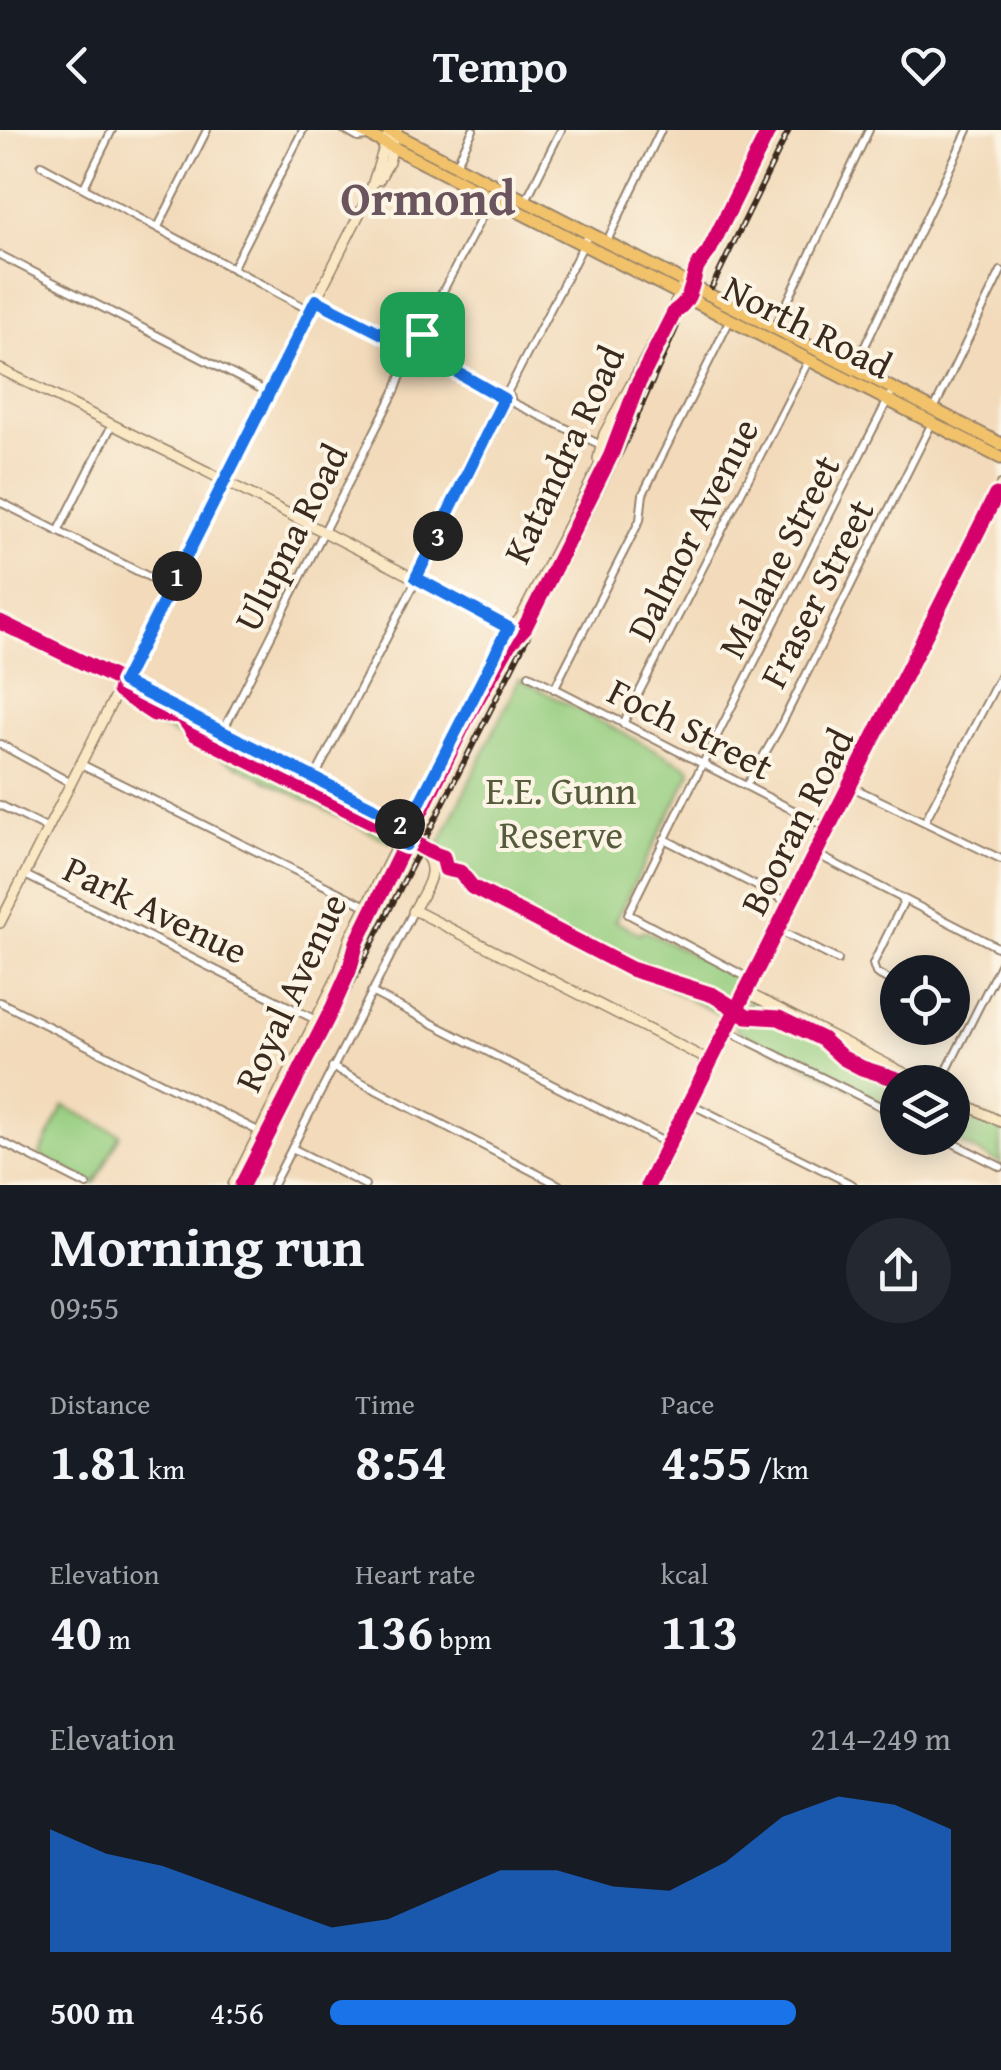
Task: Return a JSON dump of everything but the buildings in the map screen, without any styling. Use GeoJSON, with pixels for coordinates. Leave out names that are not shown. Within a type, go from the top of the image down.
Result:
{"type":"FeatureCollection","features":[{"type":"Feature","properties":{"kind":"highway","name":"North Road"},"geometry":{"type":"LineString","coordinates":[[359,130],[389,136],[772,334],[854,370],[890,395]]}},
{"type":"Feature","properties":{"kind":"highway","name":"North Road"},"geometry":{"type":"LineString","coordinates":[[425,157],[456,165],[495,192],[525,202],[586,239],[606,242],[730,320],[772,334],[809,360],[890,395],[980,441],[1001,458]]}},
{"type":"Feature","properties":{"kind":"highway","name":"North Road"},"geometry":{"type":"LineString","coordinates":[[980,441],[1001,444]]}},
{"type":"Feature","properties":{"kind":"street"},"geometry":{"type":"LineString","coordinates":[[84,187],[112,130]]}},
{"type":"Feature","properties":{"kind":"street"},"geometry":{"type":"LineString","coordinates":[[158,227],[207,130]]}},
{"type":"Feature","properties":{"kind":"street"},"geometry":{"type":"LineString","coordinates":[[233,268],[303,130]]}},
{"type":"Feature","properties":{"kind":"street","name":"North Road"},"geometry":{"type":"LineString","coordinates":[[344,130],[358,138],[389,136]]}},
{"type":"Feature","properties":{"kind":"street"},"geometry":{"type":"LineString","coordinates":[[456,165],[473,130]]}},
{"type":"Feature","properties":{"kind":"street"},"geometry":{"type":"LineString","coordinates":[[525,202],[561,130]]}},
{"type":"Feature","properties":{"kind":"street"},"geometry":{"type":"LineString","coordinates":[[606,242],[661,130]]}},
{"type":"Feature","properties":{"kind":"street"},"geometry":{"type":"LineString","coordinates":[[681,288],[763,130]]}},
{"type":"Feature","properties":{"kind":"street"},"geometry":{"type":"LineString","coordinates":[[772,334],[869,130]]}},
{"type":"Feature","properties":{"kind":"street"},"geometry":{"type":"LineString","coordinates":[[854,370],[968,130]]}},
{"type":"Feature","properties":{"kind":"street"},"geometry":{"type":"LineString","coordinates":[[0,923],[4,904],[48,829],[369,195],[389,136]]}},
{"type":"Feature","properties":{"kind":"street"},"geometry":{"type":"LineString","coordinates":[[41,165],[292,298],[415,350],[604,446]]}},
{"type":"Feature","properties":{"kind":"street","name":"Ulupna Road"},"geometry":{"type":"LineString","coordinates":[[222,731],[495,192]]}},
{"type":"Feature","properties":{"kind":"street"},"geometry":{"type":"LineString","coordinates":[[315,778],[586,239]]}},
{"type":"Feature","properties":{"kind":"street"},"geometry":{"type":"LineString","coordinates":[[0,255],[270,391]]}},
{"type":"Feature","properties":{"kind":"street","name":"Fraser Street"},"geometry":{"type":"LineString","coordinates":[[746,786],[779,728],[1001,271]]}},
{"type":"Feature","properties":{"kind":"street","name":"Katandra Road"},"geometry":{"type":"LineString","coordinates":[[408,826],[500,647],[522,616],[594,473],[617,412],[681,288]]}},
{"type":"Feature","properties":{"kind":"street"},"geometry":{"type":"LineString","coordinates":[[554,689],[640,520],[643,494],[730,320]]}},
{"type":"Feature","properties":{"kind":"street","name":"Dalmor Avenue"},"geometry":{"type":"LineString","coordinates":[[623,724],[809,360]]}},
{"type":"Feature","properties":{"kind":"street"},"geometry":{"type":"LineString","coordinates":[[0,369],[512,627]]}},
{"type":"Feature","properties":{"kind":"street","name":"Malane Street"},"geometry":{"type":"LineString","coordinates":[[752,980],[628,916],[628,910],[890,395]]}},
{"type":"Feature","properties":{"kind":"street"},"geometry":{"type":"LineString","coordinates":[[58,532],[112,425]]}},
{"type":"Feature","properties":{"kind":"street","name":"Booran Road"},"geometry":{"type":"LineString","coordinates":[[649,1185],[1001,485]]}},
{"type":"Feature","properties":{"kind":"street"},"geometry":{"type":"LineString","coordinates":[[0,502],[170,588]]}},
{"type":"Feature","properties":{"kind":"street"},"geometry":{"type":"LineString","coordinates":[[0,622],[408,826]]}},
{"type":"Feature","properties":{"kind":"street"},"geometry":{"type":"LineString","coordinates":[[928,822],[1001,674]]}},
{"type":"Feature","properties":{"kind":"street","name":"Foch Street"},"geometry":{"type":"LineString","coordinates":[[529,676],[829,828]]}},
{"type":"Feature","properties":{"kind":"street"},"geometry":{"type":"LineString","coordinates":[[0,744],[72,781]]}},
{"type":"Feature","properties":{"kind":"street"},"geometry":{"type":"LineString","coordinates":[[81,764],[366,906]]}},
{"type":"Feature","properties":{"kind":"street"},"geometry":{"type":"LineString","coordinates":[[851,784],[1001,859]]}},
{"type":"Feature","properties":{"kind":"street"},"geometry":{"type":"LineString","coordinates":[[0,805],[48,829]]}},
{"type":"Feature","properties":{"kind":"street","name":"Royal Avenue"},"geometry":{"type":"LineString","coordinates":[[233,1185],[340,973],[348,943],[408,826]]}},
{"type":"Feature","properties":{"kind":"street"},"geometry":{"type":"LineString","coordinates":[[664,839],[791,903]]}},
{"type":"Feature","properties":{"kind":"street"},"geometry":{"type":"LineString","coordinates":[[273,1185],[430,879],[428,865],[420,855],[398,844]]}},
{"type":"Feature","properties":{"kind":"street"},"geometry":{"type":"LineString","coordinates":[[815,856],[1001,950]]}},
{"type":"Feature","properties":{"kind":"street","name":"Park Avenue"},"geometry":{"type":"LineString","coordinates":[[24,875],[316,1020]]}},
{"type":"Feature","properties":{"kind":"street"},"geometry":{"type":"LineString","coordinates":[[880,976],[873,966],[904,901]]}},
{"type":"Feature","properties":{"kind":"street"},"geometry":{"type":"LineString","coordinates":[[413,912],[710,1060]]}},
{"type":"Feature","properties":{"kind":"street"},"geometry":{"type":"LineString","coordinates":[[778,930],[838,960]]}},
{"type":"Feature","properties":{"kind":"street"},"geometry":{"type":"LineString","coordinates":[[950,1065],[1001,963]]}},
{"type":"Feature","properties":{"kind":"street"},"geometry":{"type":"LineString","coordinates":[[372,992],[669,1143]]}},
{"type":"Feature","properties":{"kind":"street"},"geometry":{"type":"LineString","coordinates":[[745,993],[888,1065]]}},
{"type":"Feature","properties":{"kind":"street"},"geometry":{"type":"LineString","coordinates":[[0,1002],[260,1132]]}},
{"type":"Feature","properties":{"kind":"street"},"geometry":{"type":"LineString","coordinates":[[727,1029],[880,1105]]}},
{"type":"Feature","properties":{"kind":"street"},"geometry":{"type":"LineString","coordinates":[[331,1070],[558,1185]]}},
{"type":"Feature","properties":{"kind":"street"},"geometry":{"type":"LineString","coordinates":[[690,1101],[854,1185]]}},
{"type":"Feature","properties":{"kind":"street"},"geometry":{"type":"LineString","coordinates":[[970,1107],[1001,1122]]}},
{"type":"Feature","properties":{"kind":"street"},"geometry":{"type":"LineString","coordinates":[[0,1142],[88,1185]]}},
{"type":"Feature","properties":{"kind":"street"},"geometry":{"type":"LineString","coordinates":[[292,1148],[365,1185]]}},
{"type":"Feature","properties":{"kind":"street"},"geometry":{"type":"LineString","coordinates":[[970,1152],[1001,1167]]}},
{"type":"Feature","properties":{"kind":"green space","name":"E.E. Gunn Reserve"},"geometry":{"type":"Polygon","coordinates":[[[519,679],[690,768],[615,921],[640,934],[643,930],[742,979],[723,1016],[443,875],[436,851],[519,679]]]}},
{"type":"Feature","properties":{"kind":"green space"},"geometry":{"type":"Polygon","coordinates":[[[129,689],[384,816],[398,827],[390,842],[120,707],[129,689]]]}},
{"type":"Feature","properties":{"kind":"green space"},"geometry":{"type":"Polygon","coordinates":[[[752,1000],[882,1065],[880,1102],[735,1029],[747,1001],[752,1000]]]}},
{"type":"Feature","properties":{"kind":"green space"},"geometry":{"type":"Polygon","coordinates":[[[64,1106],[120,1134],[95,1184],[40,1154],[64,1106]]]}},
{"type":"Feature","properties":{"kind":"green space"},"geometry":{"type":"Polygon","coordinates":[[[970,1110],[1001,1125],[1001,1164],[970,1148],[970,1110]]]}},
{"type":"Feature","properties":{"kind":"railway"},"geometry":{"type":"LineString","coordinates":[[712,287],[789,130]]}},
{"type":"Feature","properties":{"kind":"railway"},"geometry":{"type":"LineString","coordinates":[[250,1185],[620,454],[677,326]]}},
{"type":"Feature","properties":{"kind":"cycle path"},"geometry":{"type":"LineString","coordinates":[[242,1185],[332,1009],[357,942],[469,714],[509,644],[525,627],[611,455],[637,386],[675,311],[689,295],[697,268],[769,130]]}},
{"type":"Feature","properties":{"kind":"cycle path"},"geometry":{"type":"LineString","coordinates":[[648,1185],[996,495]]}},
{"type":"Feature","properties":{"kind":"cycle path"},"geometry":{"type":"LineString","coordinates":[[0,622],[123,682],[119,691],[154,714],[182,716],[195,734],[443,857],[446,869],[460,872],[472,887],[631,969],[713,995],[747,1016],[779,1018],[822,1039],[843,1058],[880,1074]]}},
{"type":"Feature","properties":{"kind":"district","name":"Ormond"},"geometry":{"type":"Point","coordinates":[428,197]}},
{"type":"Feature","properties":{"kind":"route"},"geometry":{"type":"LineString","coordinates":[[422,334],[414,346],[400,343],[316,300],[123,682],[392,817],[407,828],[404,834],[410,838],[406,845],[399,842],[407,828],[500,647],[500,642],[509,628],[416,578],[504,399],[420,351],[422,334]]}}]}
